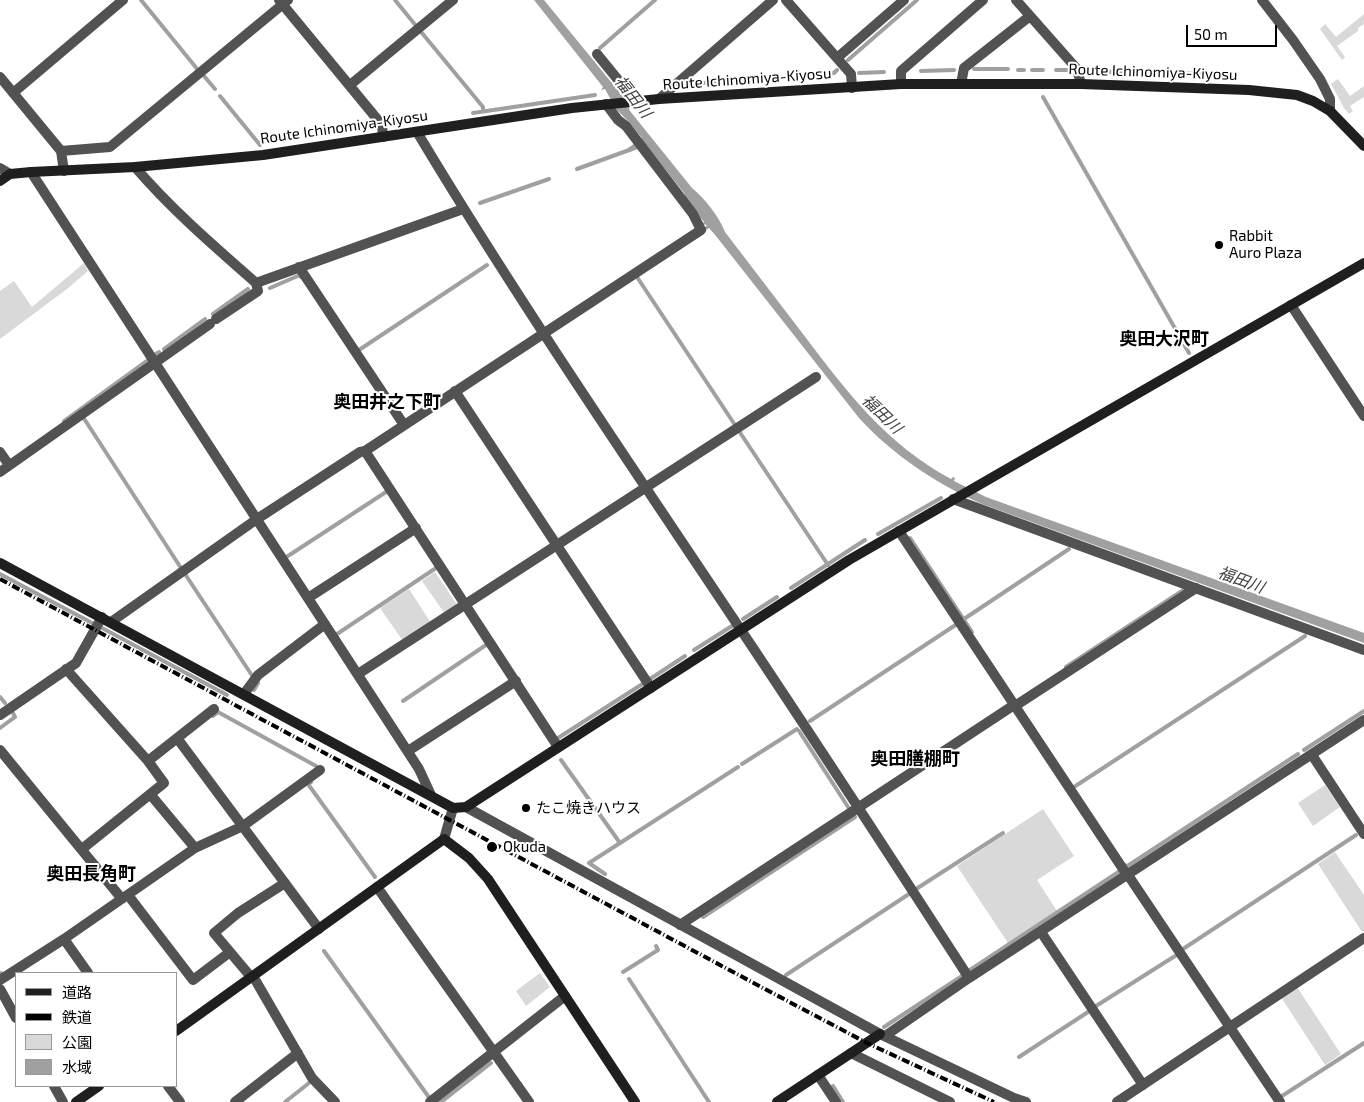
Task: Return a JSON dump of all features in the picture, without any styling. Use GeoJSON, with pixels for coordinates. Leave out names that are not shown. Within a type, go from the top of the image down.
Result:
{"type":"FeatureCollection","features":[{"type":"Feature","properties":{"kind":"street"},"geometry":{"type":"LineString","coordinates":[[13,92],[124,0]]}},
{"type":"Feature","properties":{"kind":"street"},"geometry":{"type":"LineString","coordinates":[[350,85],[453,0]]}},
{"type":"Feature","properties":{"kind":"street"},"geometry":{"type":"LineString","coordinates":[[659,100],[773,0]]}},
{"type":"Feature","properties":{"kind":"street"},"geometry":{"type":"LineString","coordinates":[[786,0],[851,74],[852,88]]}},
{"type":"Feature","properties":{"kind":"street"},"geometry":{"type":"LineString","coordinates":[[837,58],[904,0]]}},
{"type":"Feature","properties":{"kind":"street"},"geometry":{"type":"LineString","coordinates":[[901,84],[901,71],[983,0]]}},
{"type":"Feature","properties":{"kind":"street"},"geometry":{"type":"LineString","coordinates":[[1016,0],[1077,69],[1081,84]]}},
{"type":"Feature","properties":{"kind":"street"},"geometry":{"type":"LineString","coordinates":[[1262,0],[1320,79],[1330,99],[1330,111]]}},
{"type":"Feature","properties":{"kind":"street"},"geometry":{"type":"LineString","coordinates":[[61,151],[110,147],[284,1],[382,125],[383,137]]}},
{"type":"Feature","properties":{"kind":"street"},"geometry":{"type":"LineString","coordinates":[[960,84],[964,68],[1030,16]]}},
{"type":"Feature","properties":{"kind":"street"},"geometry":{"type":"LineString","coordinates":[[597,54],[628,92],[630,102]]}},
{"type":"Feature","properties":{"kind":"street"},"geometry":{"type":"LineString","coordinates":[[0,77],[61,151],[64,171]]}},
{"type":"Feature","properties":{"kind":"street","name":"Route Ichinomiya-Kiyosu"},"geometry":{"type":"LineString","coordinates":[[0,181],[10,174],[136,167],[263,155],[541,112],[610,104],[901,84],[1081,84],[1249,90],[1297,95],[1313,101],[1330,111],[1364,146]]}},
{"type":"Feature","properties":{"kind":"street"},"geometry":{"type":"LineString","coordinates":[[0,715],[76,663],[106,620],[257,519],[360,452],[365,451],[702,230],[693,214],[610,104]]}},
{"type":"Feature","properties":{"kind":"street"},"geometry":{"type":"LineString","coordinates":[[416,132],[463,209],[544,334],[969,978]]}},
{"type":"Feature","properties":{"kind":"street"},"geometry":{"type":"LineString","coordinates":[[0,452],[4,468],[258,291],[256,283],[200,234],[152,186],[136,167]]}},
{"type":"Feature","properties":{"kind":"street"},"geometry":{"type":"LineString","coordinates":[[0,168],[10,174]]}},
{"type":"Feature","properties":{"kind":"street"},"geometry":{"type":"LineString","coordinates":[[31,172],[420,769],[431,795]]}},
{"type":"Feature","properties":{"kind":"street"},"geometry":{"type":"LineString","coordinates":[[256,283],[463,209]]}},
{"type":"Feature","properties":{"kind":"street"},"geometry":{"type":"LineString","coordinates":[[0,563],[453,808],[466,807],[849,560],[1364,263]]}},
{"type":"Feature","properties":{"kind":"street"},"geometry":{"type":"LineString","coordinates":[[299,267],[404,425]]}},
{"type":"Feature","properties":{"kind":"street"},"geometry":{"type":"LineString","coordinates":[[1291,305],[1364,416]]}},
{"type":"Feature","properties":{"kind":"street"},"geometry":{"type":"LineString","coordinates":[[358,674],[816,377]]}},
{"type":"Feature","properties":{"kind":"street"},"geometry":{"type":"LineString","coordinates":[[455,392],[651,688]]}},
{"type":"Feature","properties":{"kind":"street"},"geometry":{"type":"LineString","coordinates":[[365,451],[558,747]]}},
{"type":"Feature","properties":{"kind":"street"},"geometry":{"type":"LineString","coordinates":[[954,498],[1364,650]]}},
{"type":"Feature","properties":{"kind":"street"},"geometry":{"type":"LineString","coordinates":[[308,598],[416,528]]}},
{"type":"Feature","properties":{"kind":"street"},"geometry":{"type":"LineString","coordinates":[[899,531],[1280,1102]]}},
{"type":"Feature","properties":{"kind":"street"},"geometry":{"type":"LineString","coordinates":[[680,926],[1196,588]]}},
{"type":"Feature","properties":{"kind":"street"},"geometry":{"type":"LineString","coordinates":[[244,694],[258,675],[325,624]]}},
{"type":"Feature","properties":{"kind":"street"},"geometry":{"type":"LineString","coordinates":[[66,669],[148,761],[164,783],[82,849]]}},
{"type":"Feature","properties":{"kind":"street"},"geometry":{"type":"LineString","coordinates":[[408,751],[516,681]]}},
{"type":"Feature","properties":{"kind":"street"},"geometry":{"type":"LineString","coordinates":[[148,761],[214,709]]}},
{"type":"Feature","properties":{"kind":"street"},"geometry":{"type":"LineString","coordinates":[[777,1102],[851,1053],[883,1035],[1364,720]]}},
{"type":"Feature","properties":{"kind":"street"},"geometry":{"type":"LineString","coordinates":[[177,738],[319,929]]}},
{"type":"Feature","properties":{"kind":"street"},"geometry":{"type":"LineString","coordinates":[[0,750],[194,980],[230,952]]}},
{"type":"Feature","properties":{"kind":"street"},"geometry":{"type":"LineString","coordinates":[[1312,754],[1364,834]]}},
{"type":"Feature","properties":{"kind":"street"},"geometry":{"type":"LineString","coordinates":[[0,980],[64,940],[195,848],[243,826],[320,770]]}},
{"type":"Feature","properties":{"kind":"street"},"geometry":{"type":"LineString","coordinates":[[150,794],[195,848]]}},
{"type":"Feature","properties":{"kind":"street"},"geometry":{"type":"LineString","coordinates":[[466,807],[680,926],[883,1035],[1026,1102]]}},
{"type":"Feature","properties":{"kind":"street"},"geometry":{"type":"LineString","coordinates":[[178,1030],[444,839],[453,808]]}},
{"type":"Feature","properties":{"kind":"street"},"geometry":{"type":"LineString","coordinates":[[444,839],[469,858],[488,879],[635,1102]]}},
{"type":"Feature","properties":{"kind":"street"},"geometry":{"type":"LineString","coordinates":[[285,883],[238,914],[214,933],[252,977],[312,1078],[334,1102]]}},
{"type":"Feature","properties":{"kind":"street"},"geometry":{"type":"LineString","coordinates":[[377,887],[529,1102]]}},
{"type":"Feature","properties":{"kind":"street"},"geometry":{"type":"LineString","coordinates":[[1041,932],[1143,1085]]}},
{"type":"Feature","properties":{"kind":"street"},"geometry":{"type":"LineString","coordinates":[[1116,1102],[1364,938]]}},
{"type":"Feature","properties":{"kind":"street"},"geometry":{"type":"LineString","coordinates":[[64,940],[87,972]]}},
{"type":"Feature","properties":{"kind":"street"},"geometry":{"type":"LineString","coordinates":[[0,989],[15,1016]]}},
{"type":"Feature","properties":{"kind":"street"},"geometry":{"type":"LineString","coordinates":[[430,1102],[565,996]]}},
{"type":"Feature","properties":{"kind":"street"},"geometry":{"type":"LineString","coordinates":[[236,1102],[298,1053]]}},
{"type":"Feature","properties":{"kind":"street"},"geometry":{"type":"LineString","coordinates":[[851,1053],[950,1102]]}},
{"type":"Feature","properties":{"kind":"street"},"geometry":{"type":"LineString","coordinates":[[818,1075],[836,1102]]}},
{"type":"Feature","properties":{"kind":"street"},"geometry":{"type":"LineString","coordinates":[[55,1087],[63,1102]]}},
{"type":"Feature","properties":{"kind":"street"},"geometry":{"type":"LineString","coordinates":[[76,1102],[98,1087]]}},
{"type":"Feature","properties":{"kind":"street"},"geometry":{"type":"LineString","coordinates":[[169,1087],[180,1102]]}},
{"type":"Feature","properties":{"kind":"green space"},"geometry":{"type":"Polygon","coordinates":[[[1364,14],[1364,24],[1358,28],[1358,31],[1337,46],[1345,57],[1342,60],[1320,29],[1325,24],[1336,37],[1364,14]]]}},
{"type":"Feature","properties":{"kind":"green space"},"geometry":{"type":"Polygon","coordinates":[[[1338,79],[1350,96],[1364,86],[1364,97],[1350,106],[1353,111],[1349,114],[1331,84],[1338,79]]]}},
{"type":"Feature","properties":{"kind":"green space"},"geometry":{"type":"Polygon","coordinates":[[[84,263],[88,271],[0,339],[0,291],[14,281],[32,307],[84,263]]]}},
{"type":"Feature","properties":{"kind":"green space"},"geometry":{"type":"Polygon","coordinates":[[[435,572],[458,606],[445,614],[422,581],[435,572]]]}},
{"type":"Feature","properties":{"kind":"green space"},"geometry":{"type":"Polygon","coordinates":[[[409,589],[431,623],[403,641],[380,608],[409,589]]]}},
{"type":"Feature","properties":{"kind":"green space"},"geometry":{"type":"Polygon","coordinates":[[[1325,785],[1340,807],[1313,826],[1298,803],[1325,785]]]}},
{"type":"Feature","properties":{"kind":"green space"},"geometry":{"type":"Polygon","coordinates":[[[1043,809],[1074,856],[1037,880],[1057,911],[1008,943],[957,866],[1043,809]]]}},
{"type":"Feature","properties":{"kind":"green space"},"geometry":{"type":"Polygon","coordinates":[[[1335,852],[1364,895],[1364,931],[1362,932],[1318,864],[1335,852]]]}},
{"type":"Feature","properties":{"kind":"green space"},"geometry":{"type":"Polygon","coordinates":[[[540,973],[550,987],[526,1006],[516,991],[540,973]]]}},
{"type":"Feature","properties":{"kind":"green space"},"geometry":{"type":"Polygon","coordinates":[[[1297,987],[1341,1054],[1325,1065],[1281,997],[1297,987]]]}},
{"type":"Feature","properties":{"kind":"water"},"geometry":{"type":"Polygon","coordinates":[[[534,0],[544,0],[616,88],[622,89],[630,111],[692,188],[711,208],[725,232],[836,376],[869,415],[907,450],[951,479],[955,478],[954,481],[986,497],[1364,633],[1364,643],[982,504],[948,487],[900,456],[859,418],[716,236],[709,228],[706,230],[704,228],[707,225],[702,224],[704,222],[686,199],[684,193],[647,146],[626,153],[628,148],[642,138],[616,109],[605,89],[601,90],[603,87],[534,0]]]}},
{"type":"Feature","properties":{"kind":"waterway"},"geometry":{"type":"LineString","coordinates":[[141,0],[198,70]]}},
{"type":"Feature","properties":{"kind":"waterway"},"geometry":{"type":"LineString","coordinates":[[395,0],[417,27]]}},
{"type":"Feature","properties":{"kind":"waterway"},"geometry":{"type":"LineString","coordinates":[[600,48],[655,0]]}},
{"type":"Feature","properties":{"kind":"waterway"},"geometry":{"type":"LineString","coordinates":[[848,60],[917,0]]}},
{"type":"Feature","properties":{"kind":"waterway"},"geometry":{"type":"LineString","coordinates":[[422,33],[483,107],[483,111]]}},
{"type":"Feature","properties":{"kind":"waterway"},"geometry":{"type":"LineString","coordinates":[[974,69],[1008,69]]}},
{"type":"Feature","properties":{"kind":"waterway"},"geometry":{"type":"LineString","coordinates":[[803,76],[834,73],[837,70]]}},
{"type":"Feature","properties":{"kind":"waterway"},"geometry":{"type":"LineString","coordinates":[[921,71],[954,70]]}},
{"type":"Feature","properties":{"kind":"waterway"},"geometry":{"type":"LineString","coordinates":[[1018,70],[1024,70]]}},
{"type":"Feature","properties":{"kind":"waterway"},"geometry":{"type":"LineString","coordinates":[[1032,70],[1043,70]]}},
{"type":"Feature","properties":{"kind":"waterway"},"geometry":{"type":"LineString","coordinates":[[1056,70],[1070,70]]}},
{"type":"Feature","properties":{"kind":"waterway"},"geometry":{"type":"LineString","coordinates":[[1087,71],[1149,73]]}},
{"type":"Feature","properties":{"kind":"waterway"},"geometry":{"type":"LineString","coordinates":[[859,73],[884,72]]}},
{"type":"Feature","properties":{"kind":"waterway"},"geometry":{"type":"LineString","coordinates":[[1171,73],[1202,74]]}},
{"type":"Feature","properties":{"kind":"waterway"},"geometry":{"type":"LineString","coordinates":[[204,76],[215,89]]}},
{"type":"Feature","properties":{"kind":"waterway"},"geometry":{"type":"LineString","coordinates":[[766,79],[789,77]]}},
{"type":"Feature","properties":{"kind":"waterway"},"geometry":{"type":"LineString","coordinates":[[688,84],[758,79]]}},
{"type":"Feature","properties":{"kind":"waterway"},"geometry":{"type":"LineString","coordinates":[[473,113],[595,95]]}},
{"type":"Feature","properties":{"kind":"waterway"},"geometry":{"type":"LineString","coordinates":[[220,96],[260,145]]}},
{"type":"Feature","properties":{"kind":"waterway"},"geometry":{"type":"LineString","coordinates":[[1043,97],[1189,353]]}},
{"type":"Feature","properties":{"kind":"waterway"},"geometry":{"type":"LineString","coordinates":[[577,169],[632,149]]}},
{"type":"Feature","properties":{"kind":"waterway"},"geometry":{"type":"LineString","coordinates":[[480,203],[549,179]]}},
{"type":"Feature","properties":{"kind":"waterway"},"geometry":{"type":"LineString","coordinates":[[359,350],[487,265]]}},
{"type":"Feature","properties":{"kind":"waterway"},"geometry":{"type":"LineString","coordinates":[[270,288],[300,275],[301,277]]}},
{"type":"Feature","properties":{"kind":"waterway"},"geometry":{"type":"LineString","coordinates":[[637,277],[735,425]]}},
{"type":"Feature","properties":{"kind":"waterway"},"geometry":{"type":"LineString","coordinates":[[213,314],[248,289]]}},
{"type":"Feature","properties":{"kind":"waterway"},"geometry":{"type":"LineString","coordinates":[[164,349],[205,319]]}},
{"type":"Feature","properties":{"kind":"waterway"},"geometry":{"type":"LineString","coordinates":[[154,355],[159,352]]}},
{"type":"Feature","properties":{"kind":"waterway"},"geometry":{"type":"LineString","coordinates":[[64,421],[148,360]]}},
{"type":"Feature","properties":{"kind":"waterway"},"geometry":{"type":"LineString","coordinates":[[83,417],[181,568]]}},
{"type":"Feature","properties":{"kind":"waterway"},"geometry":{"type":"LineString","coordinates":[[739,431],[828,565]]}},
{"type":"Feature","properties":{"kind":"waterway"},"geometry":{"type":"LineString","coordinates":[[288,556],[386,492]]}},
{"type":"Feature","properties":{"kind":"waterway"},"geometry":{"type":"LineString","coordinates":[[878,534],[941,498]]}},
{"type":"Feature","properties":{"kind":"waterway"},"geometry":{"type":"LineString","coordinates":[[910,538],[972,632]]}},
{"type":"Feature","properties":{"kind":"waterway"},"geometry":{"type":"LineString","coordinates":[[791,588],[865,540]]}},
{"type":"Feature","properties":{"kind":"waterway"},"geometry":{"type":"LineString","coordinates":[[964,619],[1069,549]]}},
{"type":"Feature","properties":{"kind":"waterway"},"geometry":{"type":"LineString","coordinates":[[337,634],[436,568]]}},
{"type":"Feature","properties":{"kind":"waterway"},"geometry":{"type":"LineString","coordinates":[[0,574],[94,624]]}},
{"type":"Feature","properties":{"kind":"waterway"},"geometry":{"type":"LineString","coordinates":[[185,574],[253,677]]}},
{"type":"Feature","properties":{"kind":"waterway"},"geometry":{"type":"LineString","coordinates":[[1066,667],[1185,589]]}},
{"type":"Feature","properties":{"kind":"waterway"},"geometry":{"type":"LineString","coordinates":[[743,619],[777,597]]}},
{"type":"Feature","properties":{"kind":"waterway"},"geometry":{"type":"LineString","coordinates":[[810,721],[957,624]]}},
{"type":"Feature","properties":{"kind":"waterway"},"geometry":{"type":"LineString","coordinates":[[694,650],[732,626]]}},
{"type":"Feature","properties":{"kind":"waterway"},"geometry":{"type":"LineString","coordinates":[[102,628],[227,695]]}},
{"type":"Feature","properties":{"kind":"waterway"},"geometry":{"type":"LineString","coordinates":[[1074,787],[1305,636]]}},
{"type":"Feature","properties":{"kind":"waterway"},"geometry":{"type":"LineString","coordinates":[[403,701],[486,645]]}},
{"type":"Feature","properties":{"kind":"waterway"},"geometry":{"type":"LineString","coordinates":[[650,679],[685,656]]}},
{"type":"Feature","properties":{"kind":"waterway"},"geometry":{"type":"LineString","coordinates":[[254,690],[258,683],[256,682]]}},
{"type":"Feature","properties":{"kind":"waterway"},"geometry":{"type":"LineString","coordinates":[[558,738],[644,683]]}},
{"type":"Feature","properties":{"kind":"waterway"},"geometry":{"type":"LineString","coordinates":[[0,697],[5,703]]}},
{"type":"Feature","properties":{"kind":"waterway"},"geometry":{"type":"LineString","coordinates":[[1304,750],[1364,711]]}},
{"type":"Feature","properties":{"kind":"waterway"},"geometry":{"type":"LineString","coordinates":[[213,716],[218,712],[316,766]]}},
{"type":"Feature","properties":{"kind":"waterway"},"geometry":{"type":"LineString","coordinates":[[0,728],[15,717],[13,713]]}},
{"type":"Feature","properties":{"kind":"waterway"},"geometry":{"type":"LineString","coordinates":[[742,764],[797,729]]}},
{"type":"Feature","properties":{"kind":"waterway"},"geometry":{"type":"LineString","coordinates":[[799,731],[850,810]]}},
{"type":"Feature","properties":{"kind":"waterway"},"geometry":{"type":"LineString","coordinates":[[1125,865],[1126,867],[1298,754]]}},
{"type":"Feature","properties":{"kind":"waterway"},"geometry":{"type":"LineString","coordinates":[[561,760],[620,843]]}},
{"type":"Feature","properties":{"kind":"waterway"},"geometry":{"type":"LineString","coordinates":[[605,874],[589,863],[738,767]]}},
{"type":"Feature","properties":{"kind":"waterway"},"geometry":{"type":"LineString","coordinates":[[311,782],[308,784],[375,877]]}},
{"type":"Feature","properties":{"kind":"waterway"},"geometry":{"type":"LineString","coordinates":[[703,917],[855,817]]}},
{"type":"Feature","properties":{"kind":"waterway"},"geometry":{"type":"LineString","coordinates":[[916,889],[1003,833]]}},
{"type":"Feature","properties":{"kind":"waterway"},"geometry":{"type":"LineString","coordinates":[[1183,949],[1356,835]]}},
{"type":"Feature","properties":{"kind":"waterway"},"geometry":{"type":"LineString","coordinates":[[970,970],[1120,871]]}},
{"type":"Feature","properties":{"kind":"waterway"},"geometry":{"type":"LineString","coordinates":[[786,975],[909,894]]}},
{"type":"Feature","properties":{"kind":"waterway"},"geometry":{"type":"LineString","coordinates":[[623,972],[658,950],[656,946]]}},
{"type":"Feature","properties":{"kind":"waterway"},"geometry":{"type":"LineString","coordinates":[[324,951],[428,1096]]}},
{"type":"Feature","properties":{"kind":"waterway"},"geometry":{"type":"LineString","coordinates":[[1096,1006],[1175,956]]}},
{"type":"Feature","properties":{"kind":"waterway"},"geometry":{"type":"LineString","coordinates":[[884,1027],[962,976]]}},
{"type":"Feature","properties":{"kind":"waterway"},"geometry":{"type":"LineString","coordinates":[[629,979],[709,1102]]}},
{"type":"Feature","properties":{"kind":"waterway"},"geometry":{"type":"LineString","coordinates":[[1019,1057],[1088,1012]]}},
{"type":"Feature","properties":{"kind":"waterway"},"geometry":{"type":"LineString","coordinates":[[1282,1096],[1364,1043]]}},
{"type":"Feature","properties":{"kind":"waterway"},"geometry":{"type":"LineString","coordinates":[[441,1102],[491,1063]]}},
{"type":"Feature","properties":{"kind":"waterway"},"geometry":{"type":"LineString","coordinates":[[285,1102],[309,1083]]}},
{"type":"Feature","properties":{"kind":"waterway"},"geometry":{"type":"LineString","coordinates":[[833,1086],[843,1102]]}},
{"type":"Feature","properties":{"kind":"railway"},"geometry":{"type":"LineString","coordinates":[[0,579],[867,1043],[994,1102]]}},
{"type":"Feature","properties":{"kind":"place","name":"Rabbit Auro Plaza"},"geometry":{"type":"Point","coordinates":[1219,245]}},
{"type":"Feature","properties":{"kind":"place","name":"たこ焼きハウス"},"geometry":{"type":"Point","coordinates":[526,808]}},
{"type":"Feature","properties":{"kind":"place","name":"Okuda"},"geometry":{"type":"Point","coordinates":[492,847]}},
{"type":"Feature","properties":{"kind":"district","name":"奥田大沢町"},"geometry":{"type":"Point","coordinates":[1164,339]}},
{"type":"Feature","properties":{"kind":"district","name":"奥田井之下町"},"geometry":{"type":"Point","coordinates":[387,402]}},
{"type":"Feature","properties":{"kind":"district","name":"奥田膳棚町"},"geometry":{"type":"Point","coordinates":[915,759]}},
{"type":"Feature","properties":{"kind":"district","name":"奥田長角町"},"geometry":{"type":"Point","coordinates":[91,874]}},
{"type":"Feature","properties":{"kind":"water label","name":"福田川"},"geometry":{"type":"Point","coordinates":[633,97]}},
{"type":"Feature","properties":{"kind":"water label","name":"福田川"},"geometry":{"type":"Point","coordinates":[882,414]}},
{"type":"Feature","properties":{"kind":"water label","name":"福田川"},"geometry":{"type":"Point","coordinates":[1241,580]}}]}
